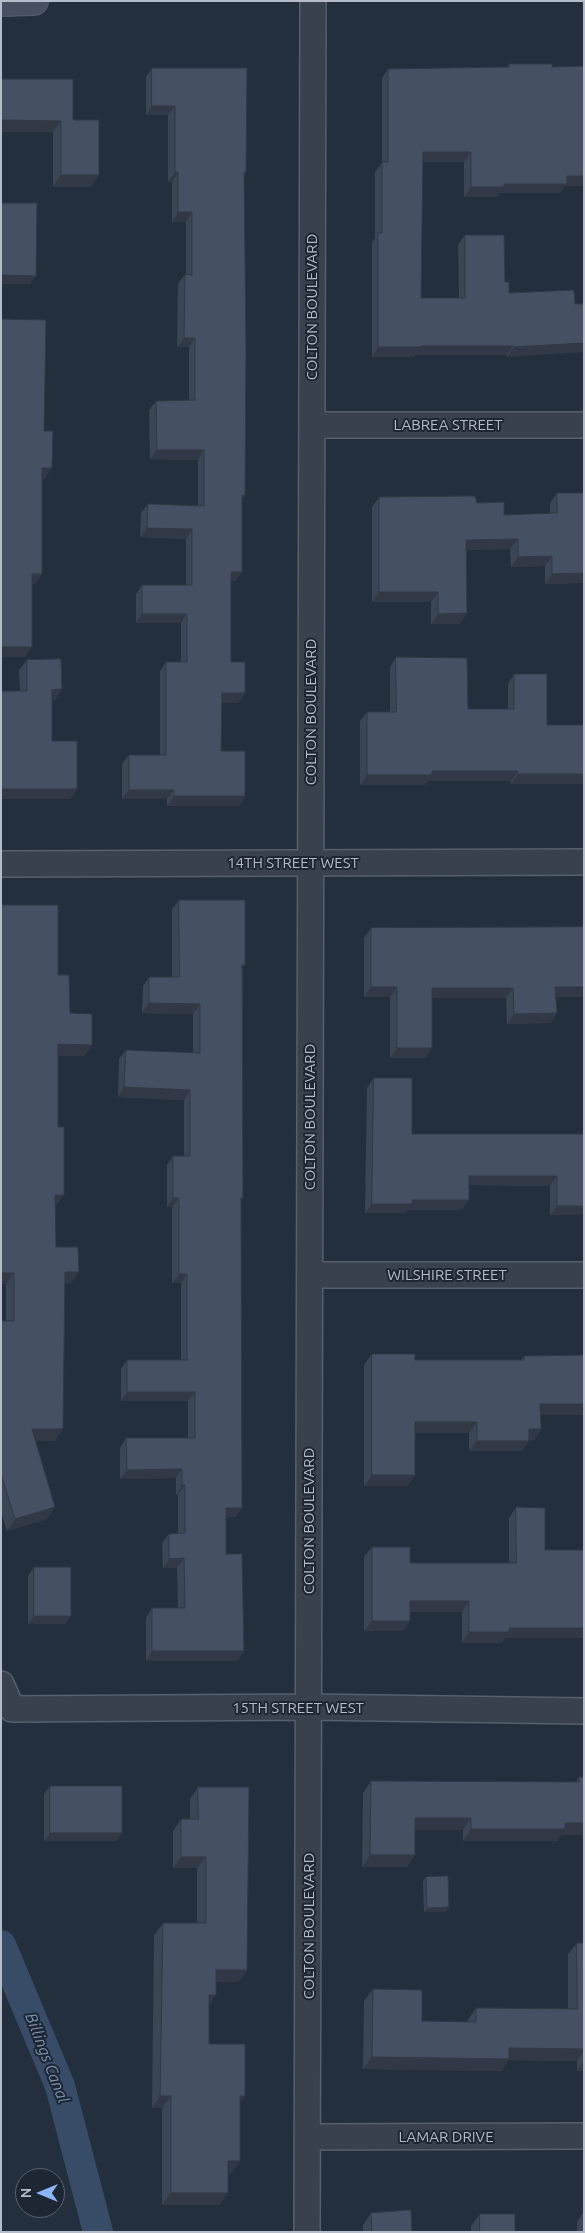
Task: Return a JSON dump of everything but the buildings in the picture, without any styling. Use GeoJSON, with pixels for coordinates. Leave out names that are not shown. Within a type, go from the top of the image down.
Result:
{"type":"FeatureCollection","features":[{"type":"Feature","properties":{"kind":"street"},"geometry":{"type":"LineString","coordinates":[[1,2],[34,1]]}},
{"type":"Feature","properties":{"kind":"street","name":"COLTON BOULEVARD"},"geometry":{"type":"LineString","coordinates":[[308,2232],[313,1]]}},
{"type":"Feature","properties":{"kind":"street","name":"LABREA STREET"},"geometry":{"type":"LineString","coordinates":[[312,425],[584,425]]}},
{"type":"Feature","properties":{"kind":"street","name":"14TH STREET WEST"},"geometry":{"type":"LineString","coordinates":[[1,864],[584,862]]}},
{"type":"Feature","properties":{"kind":"street","name":"WILSHIRE STREET"},"geometry":{"type":"LineString","coordinates":[[310,1274],[584,1274]]}},
{"type":"Feature","properties":{"kind":"street","name":"15TH STREET WEST"},"geometry":{"type":"LineString","coordinates":[[1,1684],[12,1709],[309,1707],[584,1711]]}},
{"type":"Feature","properties":{"kind":"street","name":"LAMAR DRIVE"},"geometry":{"type":"LineString","coordinates":[[308,2137],[584,2136]]}},
{"type":"Feature","properties":{"kind":"waterway","name":"Billings Canal"},"geometry":{"type":"LineString","coordinates":[[1,1945],[60,2086],[98,2232]]}}]}
